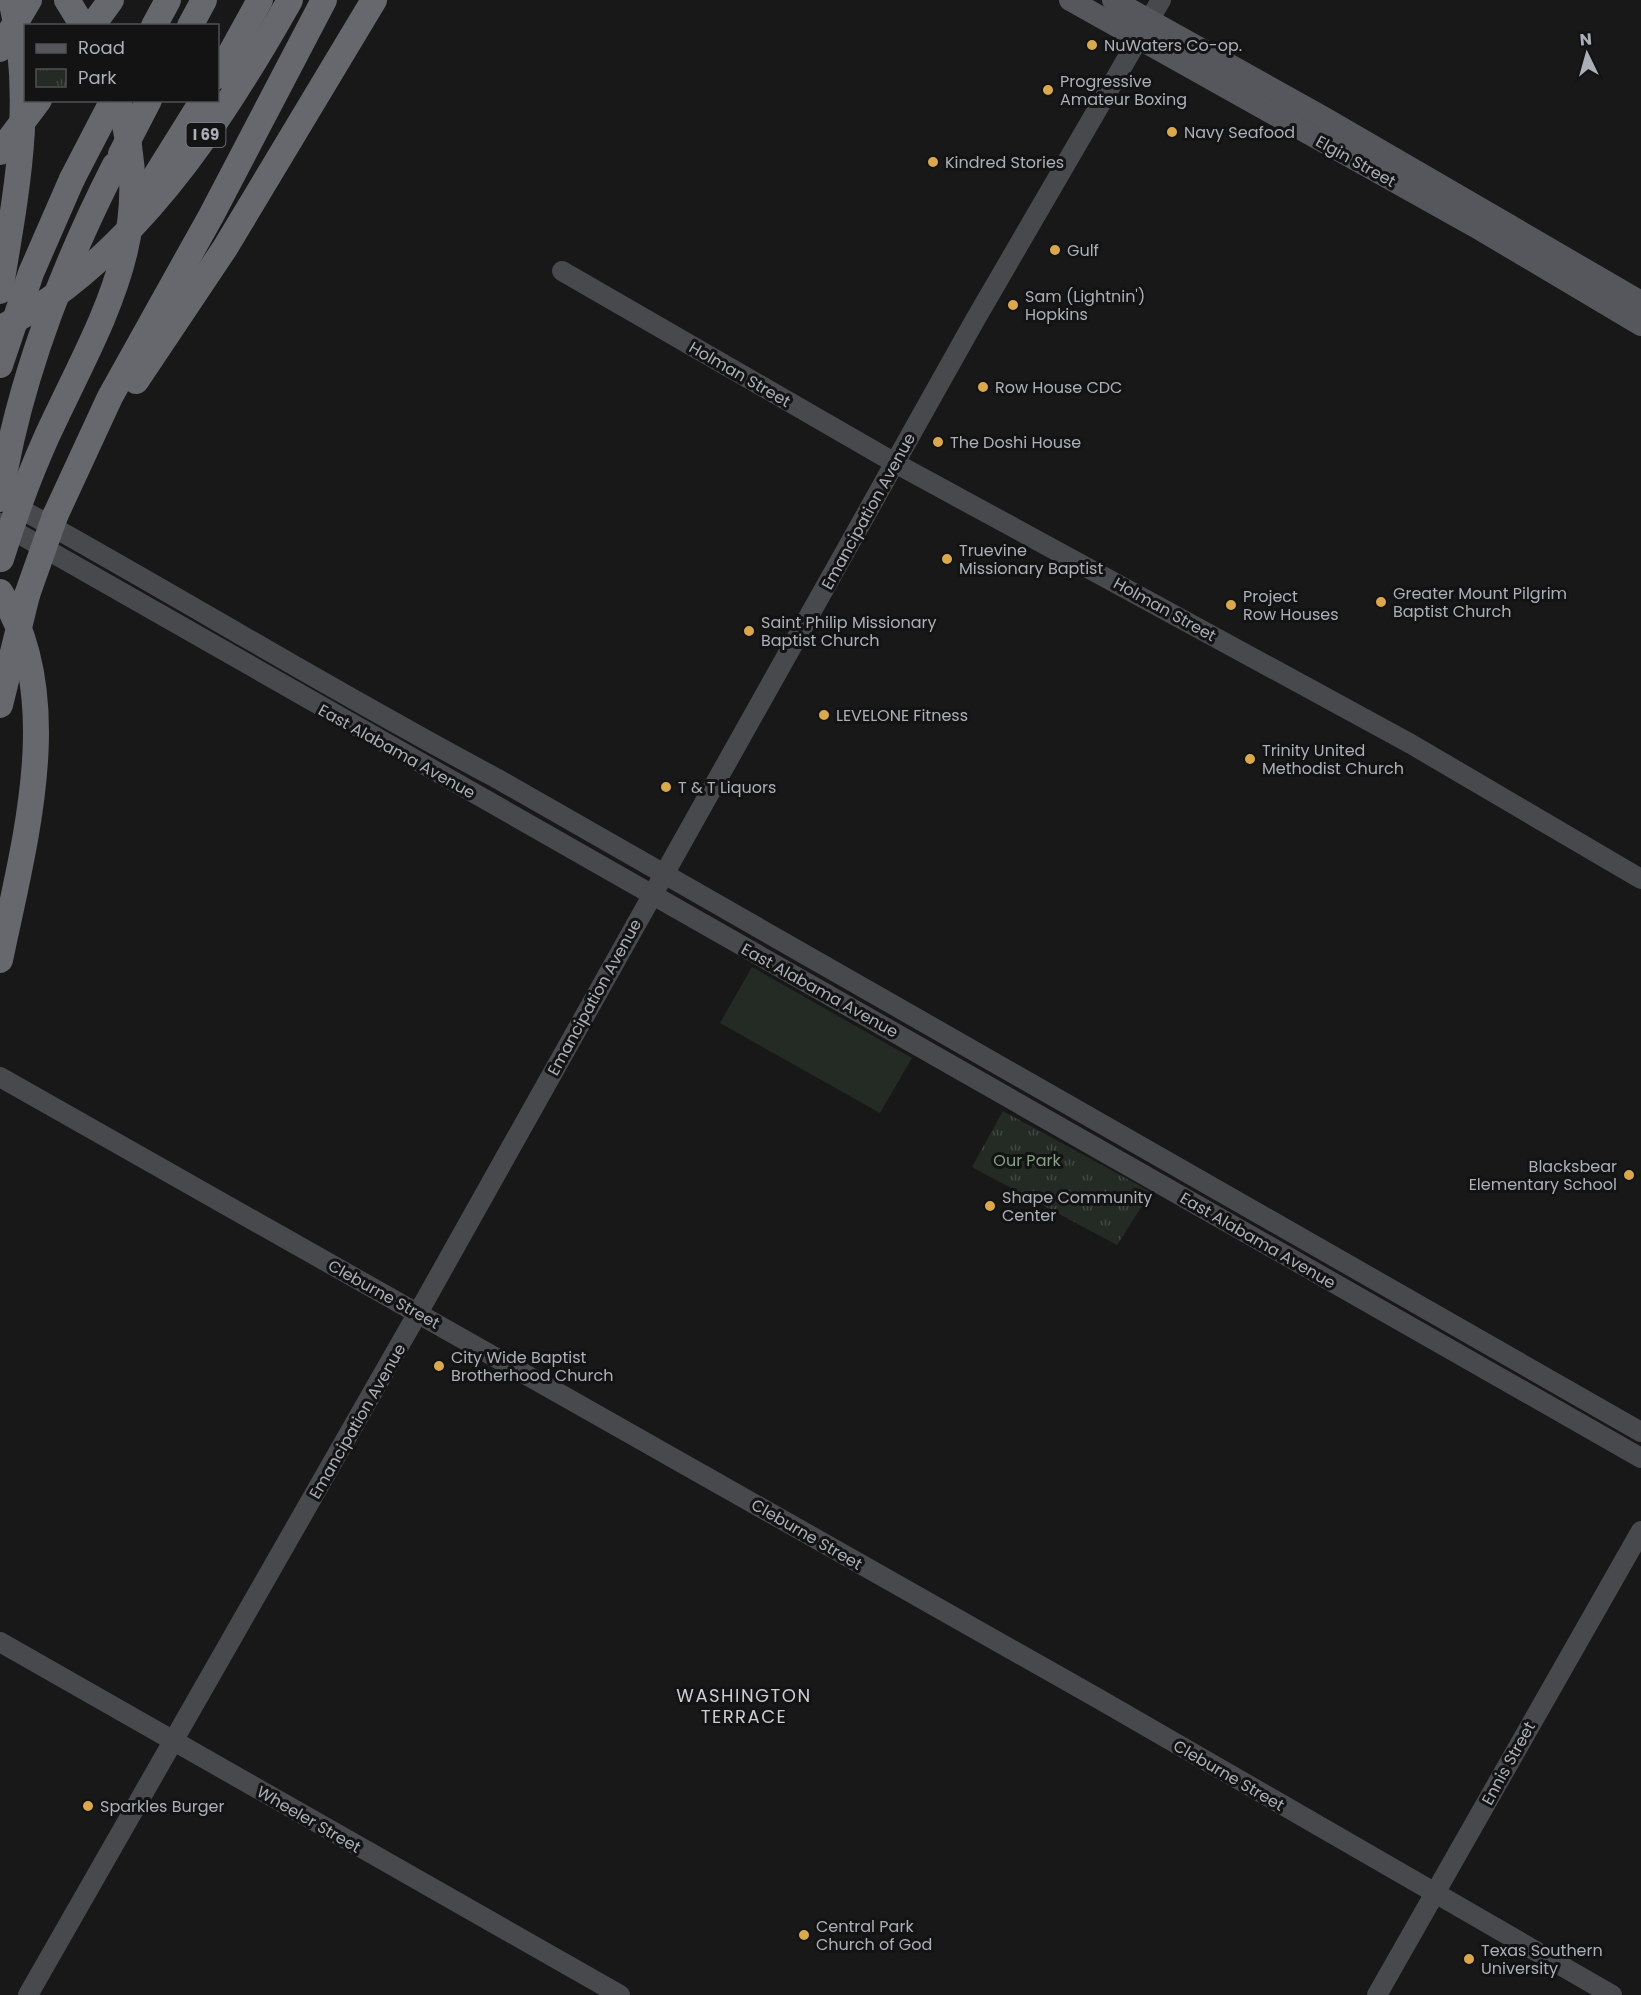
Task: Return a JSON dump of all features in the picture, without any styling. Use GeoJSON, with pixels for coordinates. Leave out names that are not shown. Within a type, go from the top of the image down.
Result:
{"type":"FeatureCollection","features":[{"type":"Feature","properties":{"kind":"highway"},"geometry":{"type":"LineString","coordinates":[[0,291],[24,116],[21,55],[11,0]]}},
{"type":"Feature","properties":{"kind":"highway"},"geometry":{"type":"LineString","coordinates":[[0,49],[29,0]]}},
{"type":"Feature","properties":{"kind":"highway"},"geometry":{"type":"LineString","coordinates":[[67,0],[82,24]]}},
{"type":"Feature","properties":{"kind":"highway"},"geometry":{"type":"LineString","coordinates":[[93,24],[111,0]]}},
{"type":"Feature","properties":{"kind":"highway"},"geometry":{"type":"LineString","coordinates":[[155,24],[168,0]]}},
{"type":"Feature","properties":{"kind":"highway"},"geometry":{"type":"LineString","coordinates":[[191,24],[204,0]]}},
{"type":"Feature","properties":{"kind":"highway"},"geometry":{"type":"LineString","coordinates":[[219,74],[260,0]]}},
{"type":"Feature","properties":{"kind":"highway","name":"I 69"},"geometry":{"type":"LineString","coordinates":[[0,329],[50,298],[103,255],[152,204],[195,151],[246,75],[290,0]]}},
{"type":"Feature","properties":{"kind":"highway"},"geometry":{"type":"LineString","coordinates":[[0,705],[27,595],[55,516],[75,471],[110,397],[212,216],[324,0]]}},
{"type":"Feature","properties":{"kind":"highway"},"geometry":{"type":"LineString","coordinates":[[75,471],[213,267],[374,0]]}},
{"type":"Feature","properties":{"kind":"highway"},"geometry":{"type":"LineString","coordinates":[[0,152],[38,102]]}},
{"type":"Feature","properties":{"kind":"highway"},"geometry":{"type":"LineString","coordinates":[[0,366],[31,273],[72,178],[112,102]]}},
{"type":"Feature","properties":{"kind":"highway"},"geometry":{"type":"LineString","coordinates":[[0,561],[26,483],[106,312],[126,252],[134,193],[129,142],[119,102]]}},
{"type":"Feature","properties":{"kind":"highway"},"geometry":{"type":"LineString","coordinates":[[0,494],[16,421],[72,253],[148,102]]}},
{"type":"Feature","properties":{"kind":"highway"},"geometry":{"type":"LineString","coordinates":[[103,255],[129,220],[201,102]]}},
{"type":"Feature","properties":{"kind":"highway"},"geometry":{"type":"LineString","coordinates":[[0,592],[16,622],[26,654],[34,695],[36,730],[30,804],[0,960]]}},
{"type":"Feature","properties":{"kind":"main road","name":"Elgin Street"},"geometry":{"type":"LineString","coordinates":[[1070,0],[1144,30],[1323,117],[1641,302]]}},
{"type":"Feature","properties":{"kind":"main road","name":"Elgin Street"},"geometry":{"type":"LineString","coordinates":[[1113,0],[1144,30],[1641,325]]}},
{"type":"Feature","properties":{"kind":"street","name":"Emancipation Avenue"},"geometry":{"type":"LineString","coordinates":[[28,1995],[418,1313],[651,894],[1048,192],[1161,0]]}},
{"type":"Feature","properties":{"kind":"street","name":"Holman Street"},"geometry":{"type":"LineString","coordinates":[[562,271],[895,463],[1077,560],[1411,744],[1641,879]]}},
{"type":"Feature","properties":{"kind":"street","name":"East Alabama Avenue"},"geometry":{"type":"LineString","coordinates":[[0,494],[418,737],[663,873],[1641,1432]]}},
{"type":"Feature","properties":{"kind":"street","name":"East Alabama Avenue"},"geometry":{"type":"LineString","coordinates":[[0,523],[1641,1458]]}},
{"type":"Feature","properties":{"kind":"street","name":"Cleburne Street"},"geometry":{"type":"LineString","coordinates":[[0,1077],[1099,1699],[1436,1896],[1612,1995]]}},
{"type":"Feature","properties":{"kind":"street","name":"Ennis Street"},"geometry":{"type":"LineString","coordinates":[[1377,1995],[1436,1896],[1516,1747],[1641,1531]]}},
{"type":"Feature","properties":{"kind":"street","name":"Wheeler Street"},"geometry":{"type":"LineString","coordinates":[[0,1642],[620,1995]]}},
{"type":"Feature","properties":{"kind":"green space"},"geometry":{"type":"Polygon","coordinates":[[[752,967],[912,1058],[880,1113],[720,1023],[752,967]]]}},
{"type":"Feature","properties":{"kind":"green space","name":"Our Park"},"geometry":{"type":"Polygon","coordinates":[[[1003,1111],[1151,1192],[1117,1245],[972,1167],[1003,1111]]]}},
{"type":"Feature","properties":{"kind":"place","name":"NuWaters Co-op."},"geometry":{"type":"Point","coordinates":[1092,45]}},
{"type":"Feature","properties":{"kind":"place","name":"Progressive Amateur Boxing"},"geometry":{"type":"Point","coordinates":[1048,90]}},
{"type":"Feature","properties":{"kind":"place","name":"Navy Seafood"},"geometry":{"type":"Point","coordinates":[1172,132]}},
{"type":"Feature","properties":{"kind":"place","name":"Kindred Stories"},"geometry":{"type":"Point","coordinates":[933,162]}},
{"type":"Feature","properties":{"kind":"place","name":"Gulf"},"geometry":{"type":"Point","coordinates":[1055,250]}},
{"type":"Feature","properties":{"kind":"place","name":"Sam (Lightnin') Hopkins"},"geometry":{"type":"Point","coordinates":[1013,305]}},
{"type":"Feature","properties":{"kind":"place","name":"Row House CDC"},"geometry":{"type":"Point","coordinates":[983,387]}},
{"type":"Feature","properties":{"kind":"place","name":"The Doshi House"},"geometry":{"type":"Point","coordinates":[938,442]}},
{"type":"Feature","properties":{"kind":"place","name":"Truevine Missionary Baptist"},"geometry":{"type":"Point","coordinates":[947,559]}},
{"type":"Feature","properties":{"kind":"place","name":"Greater Mount Pilgrim Baptist Church"},"geometry":{"type":"Point","coordinates":[1381,602]}},
{"type":"Feature","properties":{"kind":"place","name":"Project Row Houses"},"geometry":{"type":"Point","coordinates":[1231,605]}},
{"type":"Feature","properties":{"kind":"place","name":"Saint Philip Missionary Baptist Church"},"geometry":{"type":"Point","coordinates":[749,631]}},
{"type":"Feature","properties":{"kind":"place","name":"LEVELONE Fitness"},"geometry":{"type":"Point","coordinates":[824,715]}},
{"type":"Feature","properties":{"kind":"place","name":"Trinity United Methodist Church"},"geometry":{"type":"Point","coordinates":[1250,759]}},
{"type":"Feature","properties":{"kind":"place","name":"T & T Liquors"},"geometry":{"type":"Point","coordinates":[666,787]}},
{"type":"Feature","properties":{"kind":"place","name":"Blacksbear Elementary School"},"geometry":{"type":"Point","coordinates":[1629,1175]}},
{"type":"Feature","properties":{"kind":"place","name":"Shape Community Center"},"geometry":{"type":"Point","coordinates":[990,1206]}},
{"type":"Feature","properties":{"kind":"place","name":"City Wide Baptist Brotherhood Church"},"geometry":{"type":"Point","coordinates":[439,1366]}},
{"type":"Feature","properties":{"kind":"place","name":"Sparkles Burger"},"geometry":{"type":"Point","coordinates":[88,1806]}},
{"type":"Feature","properties":{"kind":"place","name":"Central Park Church of God"},"geometry":{"type":"Point","coordinates":[804,1935]}},
{"type":"Feature","properties":{"kind":"place","name":"Texas Southern University"},"geometry":{"type":"Point","coordinates":[1469,1959]}},
{"type":"Feature","properties":{"kind":"district","name":"WASHINGTON TERRACE"},"geometry":{"type":"Point","coordinates":[744,1706]}}]}
